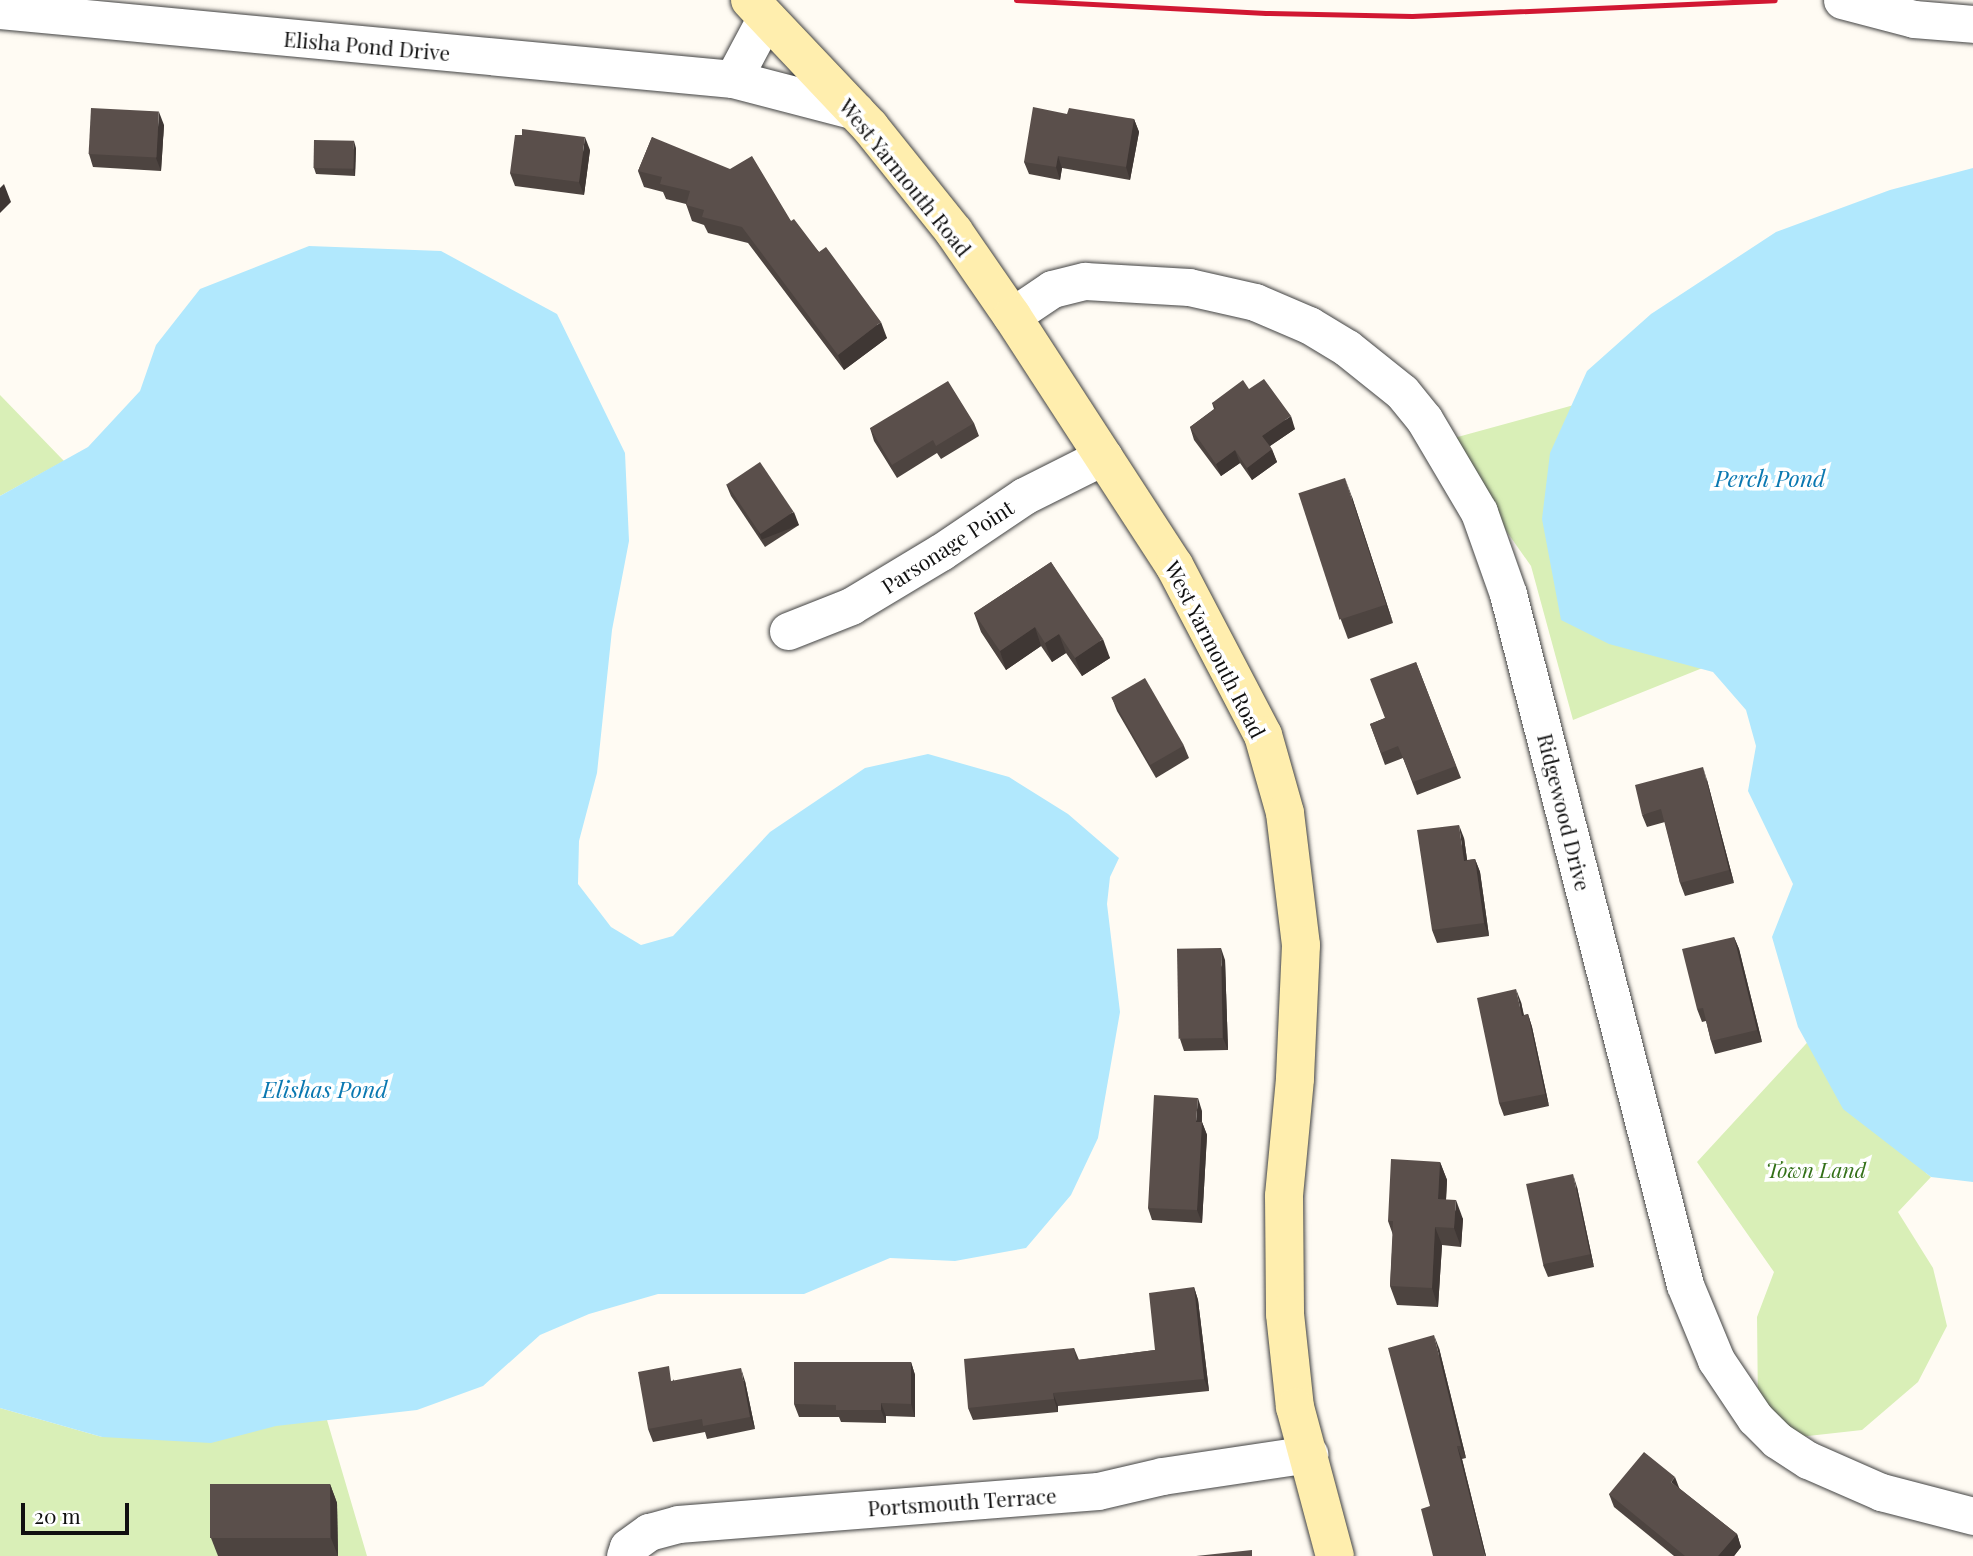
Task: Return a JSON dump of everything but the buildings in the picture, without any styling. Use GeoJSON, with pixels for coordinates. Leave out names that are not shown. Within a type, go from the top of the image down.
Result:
{"type":"FeatureCollection","features":[{"type":"Feature","properties":{"kind":"main road","name":"West Yarmouth Road"},"geometry":{"type":"LineString","coordinates":[[758,8],[856,111],[954,232],[1174,565],[1226,658],[1263,735],[1285,813],[1301,945],[1295,1079],[1284,1196],[1285,1314],[1295,1406],[1335,1556]]}},
{"type":"Feature","properties":{"kind":"street"},"geometry":{"type":"LineString","coordinates":[[1842,0],[1914,19],[1973,24]]}},
{"type":"Feature","properties":{"kind":"street"},"geometry":{"type":"LineString","coordinates":[[733,79],[758,8]]}},
{"type":"Feature","properties":{"kind":"street","name":"Elisha Pond Drive"},"geometry":{"type":"LineString","coordinates":[[0,10],[733,79],[856,111]]}},
{"type":"Feature","properties":{"kind":"street","name":"Ridgewood Drive"},"geometry":{"type":"LineString","coordinates":[[1012,316],[1052,289],[1070,283],[1102,281],[1206,290],[1255,302],[1309,325],[1347,348],[1402,392],[1424,419],[1468,490],[1500,566],[1685,1285],[1716,1360],[1755,1418],[1777,1440],[1808,1461],[1881,1492],[1973,1516]]}},
{"type":"Feature","properties":{"kind":"street","name":"Parsonage Point"},"geometry":{"type":"LineString","coordinates":[[788,631],[850,606],[941,552],[1024,496],[1104,456]]}},
{"type":"Feature","properties":{"kind":"street","name":"Portsmouth Terrace"},"geometry":{"type":"LineString","coordinates":[[625,1556],[628,1547],[649,1532],[678,1524],[1098,1491],[1162,1476],[1308,1454]]}},
{"type":"Feature","properties":{"kind":"green space"},"geometry":{"type":"Polygon","coordinates":[[[1661,381],[1715,663],[1573,720],[1531,566],[1443,441],[1661,381]]]}},
{"type":"Feature","properties":{"kind":"green space"},"geometry":{"type":"Polygon","coordinates":[[[0,395],[64,461],[0,496],[0,395]]]}},
{"type":"Feature","properties":{"kind":"green space","name":"Town Land"},"geometry":{"type":"Polygon","coordinates":[[[1875,969],[1926,1173],[1931,1177],[1898,1212],[1933,1268],[1947,1326],[1918,1382],[1862,1430],[1799,1437],[1758,1408],[1757,1317],[1774,1272],[1697,1162],[1875,969]]]}},
{"type":"Feature","properties":{"kind":"green space"},"geometry":{"type":"Polygon","coordinates":[[[0,1408],[102,1437],[327,1420],[367,1556],[0,1556],[0,1408]]]}},
{"type":"Feature","properties":{"kind":"water","name":"Perch Pond"},"geometry":{"type":"Polygon","coordinates":[[[1973,168],[1973,1182],[1931,1177],[1843,1109],[1798,1027],[1772,937],[1793,884],[1748,791],[1756,746],[1746,710],[1713,672],[1609,644],[1561,620],[1542,519],[1550,453],[1587,371],[1651,314],[1776,232],[1890,190],[1973,168]]]}},
{"type":"Feature","properties":{"kind":"water","name":"Elishas Pond"},"geometry":{"type":"Polygon","coordinates":[[[309,246],[441,251],[557,314],[625,453],[629,541],[612,630],[597,773],[579,841],[578,884],[611,927],[641,945],[673,936],[770,832],[865,768],[928,754],[1009,777],[1068,814],[1119,858],[1110,877],[1107,904],[1120,1012],[1098,1138],[1071,1195],[1026,1248],[955,1261],[890,1258],[804,1294],[658,1294],[589,1314],[540,1335],[483,1386],[417,1410],[276,1426],[211,1443],[102,1437],[0,1408],[0,496],[88,447],[140,391],[156,345],[200,289],[309,246]]]}},
{"type":"Feature","properties":{"kind":"railway"},"geometry":{"type":"LineString","coordinates":[[1016,0],[1266,13],[1412,16],[1775,0]]}}]}
